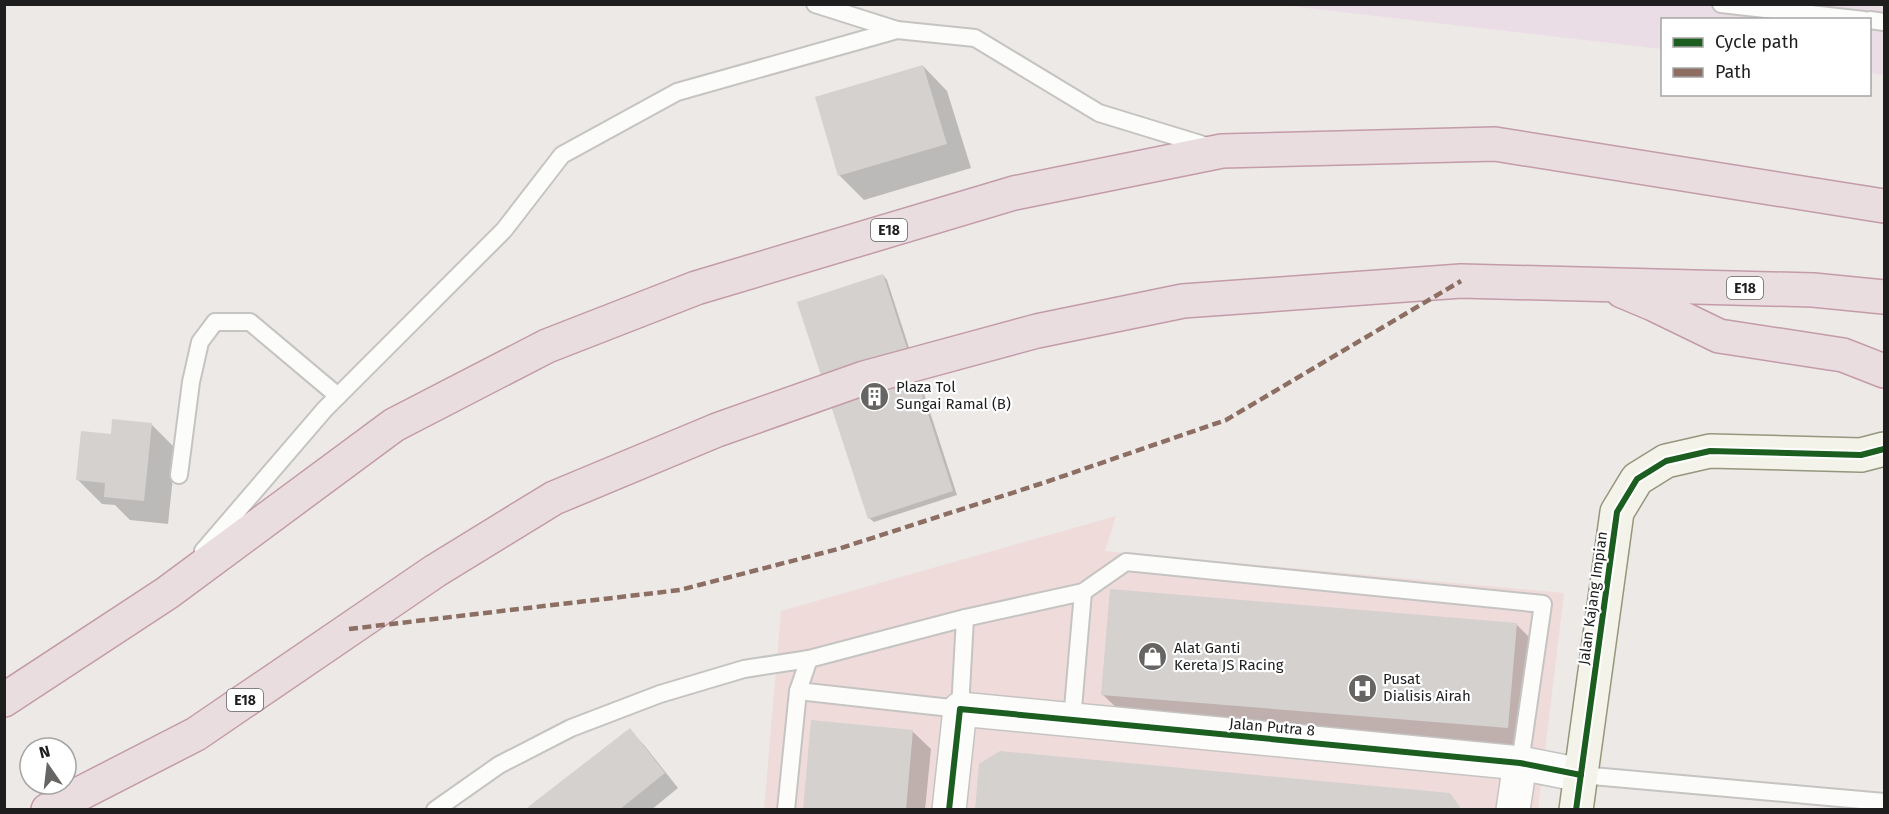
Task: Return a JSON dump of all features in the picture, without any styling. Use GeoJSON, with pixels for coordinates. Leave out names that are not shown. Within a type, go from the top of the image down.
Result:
{"type":"FeatureCollection","features":[{"type":"Feature","properties":{"kind":"highway","name":"E18"},"geometry":{"type":"LineString","coordinates":[[8,698],[167,593],[394,425],[547,346],[696,288],[1014,193],[1222,151],[1495,144],[1884,206]]}},
{"type":"Feature","properties":{"kind":"highway","name":"E18"},"geometry":{"type":"LineString","coordinates":[[48,810],[196,734],[435,571],[554,498],[717,430],[864,378],[1037,332],[1183,301],[1461,281],[1813,290],[1884,297]]}},
{"type":"Feature","properties":{"kind":"highway"},"geometry":{"type":"LineString","coordinates":[[1604,284],[1653,304],[1719,336],[1843,355],[1884,371]]}},
{"type":"Feature","properties":{"kind":"street","name":"Jalan Kajang Impian"},"geometry":{"type":"LineString","coordinates":[[1576,810],[1617,512],[1637,479],[1666,461],[1710,450],[1876,457]]}},
{"type":"Feature","properties":{"kind":"street","name":"Jalan Putra 8"},"geometry":{"type":"LineString","coordinates":[[960,708],[1520,763],[1581,776]]}},
{"type":"Feature","properties":{"kind":"street"},"geometry":{"type":"LineString","coordinates":[[949,810],[960,708]]}},
{"type":"Feature","properties":{"kind":"street"},"geometry":{"type":"LineString","coordinates":[[1513,810],[1520,763]]}},
{"type":"Feature","properties":{"kind":"lane"},"geometry":{"type":"LineString","coordinates":[[815,4],[897,30],[975,38],[1100,113],[1222,151]]}},
{"type":"Feature","properties":{"kind":"lane"},"geometry":{"type":"LineString","coordinates":[[1721,4],[1821,10],[1855,18]]}},
{"type":"Feature","properties":{"kind":"lane"},"geometry":{"type":"LineString","coordinates":[[167,593],[338,396],[504,230],[562,155],[676,92],[897,30]]}},
{"type":"Feature","properties":{"kind":"lane"},"geometry":{"type":"LineString","coordinates":[[179,475],[193,372],[200,342],[215,322],[250,322],[338,396]]}},
{"type":"Feature","properties":{"kind":"lane"},"geometry":{"type":"LineString","coordinates":[[435,810],[500,765],[571,728],[660,694],[744,669],[809,659],[965,618],[1083,592],[1126,562],[1544,604],[1520,763]]}},
{"type":"Feature","properties":{"kind":"lane"},"geometry":{"type":"LineString","coordinates":[[1072,720],[1083,592]]}},
{"type":"Feature","properties":{"kind":"lane"},"geometry":{"type":"LineString","coordinates":[[798,691],[960,708],[965,618]]}},
{"type":"Feature","properties":{"kind":"lane"},"geometry":{"type":"LineString","coordinates":[[786,810],[798,691],[809,659]]}},
{"type":"Feature","properties":{"kind":"lane"},"geometry":{"type":"LineString","coordinates":[[1581,776],[1884,802]]}},
{"type":"Feature","properties":{"kind":"shaded area"},"geometry":{"type":"Polygon","coordinates":[[[1281,5],[1884,5],[1884,75],[1871,73],[1871,18],[1661,18],[1661,49],[1281,5]]]}},
{"type":"Feature","properties":{"kind":"shaded area"},"geometry":{"type":"Polygon","coordinates":[[[1116,516],[1105,551],[1564,593],[1538,809],[764,810],[781,611],[1116,516]]]}},
{"type":"Feature","properties":{"kind":"building"},"geometry":{"type":"Polygon","coordinates":[[[923,65],[947,144],[838,176],[815,97],[923,65]]]}},
{"type":"Feature","properties":{"kind":"building","name":"Plaza Tol Sungai Ramal (B)"},"geometry":{"type":"Polygon","coordinates":[[[883,274],[953,491],[868,519],[797,302],[883,274]]]}},
{"type":"Feature","properties":{"kind":"building"},"geometry":{"type":"Polygon","coordinates":[[[112,419],[152,423],[144,501],[104,497],[105,483],[76,480],[81,431],[111,434],[112,419]]]}},
{"type":"Feature","properties":{"kind":"building"},"geometry":{"type":"Polygon","coordinates":[[[1110,589],[1517,623],[1508,728],[1101,695],[1110,589]]]}},
{"type":"Feature","properties":{"kind":"building"},"geometry":{"type":"Polygon","coordinates":[[[811,720],[913,730],[906,810],[803,810],[811,720]]]}},
{"type":"Feature","properties":{"kind":"building"},"geometry":{"type":"Polygon","coordinates":[[[630,728],[665,773],[619,810],[530,810],[528,807],[630,728]]]}},
{"type":"Feature","properties":{"kind":"building"},"geometry":{"type":"Polygon","coordinates":[[[1000,751],[1450,793],[1462,810],[975,810],[979,764],[1000,751]]]}},
{"type":"Feature","properties":{"kind":"marked path"},"geometry":{"type":"LineString","coordinates":[[349,629],[680,590],[838,549],[1046,482],[1226,420],[1461,281]]}},
{"type":"Feature","properties":{"kind":"cycle path"},"geometry":{"type":"LineString","coordinates":[[1576,810],[1617,512],[1637,479],[1666,461],[1710,451],[1861,455],[1884,449]]}},
{"type":"Feature","properties":{"kind":"cycle path"},"geometry":{"type":"LineString","coordinates":[[949,810],[960,709],[1520,763],[1581,775]]}},
{"type":"Feature","properties":{"kind":"place","name":"Plaza Tol Sungai Ramal (B)"},"geometry":{"type":"Point","coordinates":[875,396]}},
{"type":"Feature","properties":{"kind":"place","name":"Alat Ganti Kereta JS Racing"},"geometry":{"type":"Point","coordinates":[1153,657]}},
{"type":"Feature","properties":{"kind":"place","name":"Pusat Dialisis Airah"},"geometry":{"type":"Point","coordinates":[1362,688]}}]}
